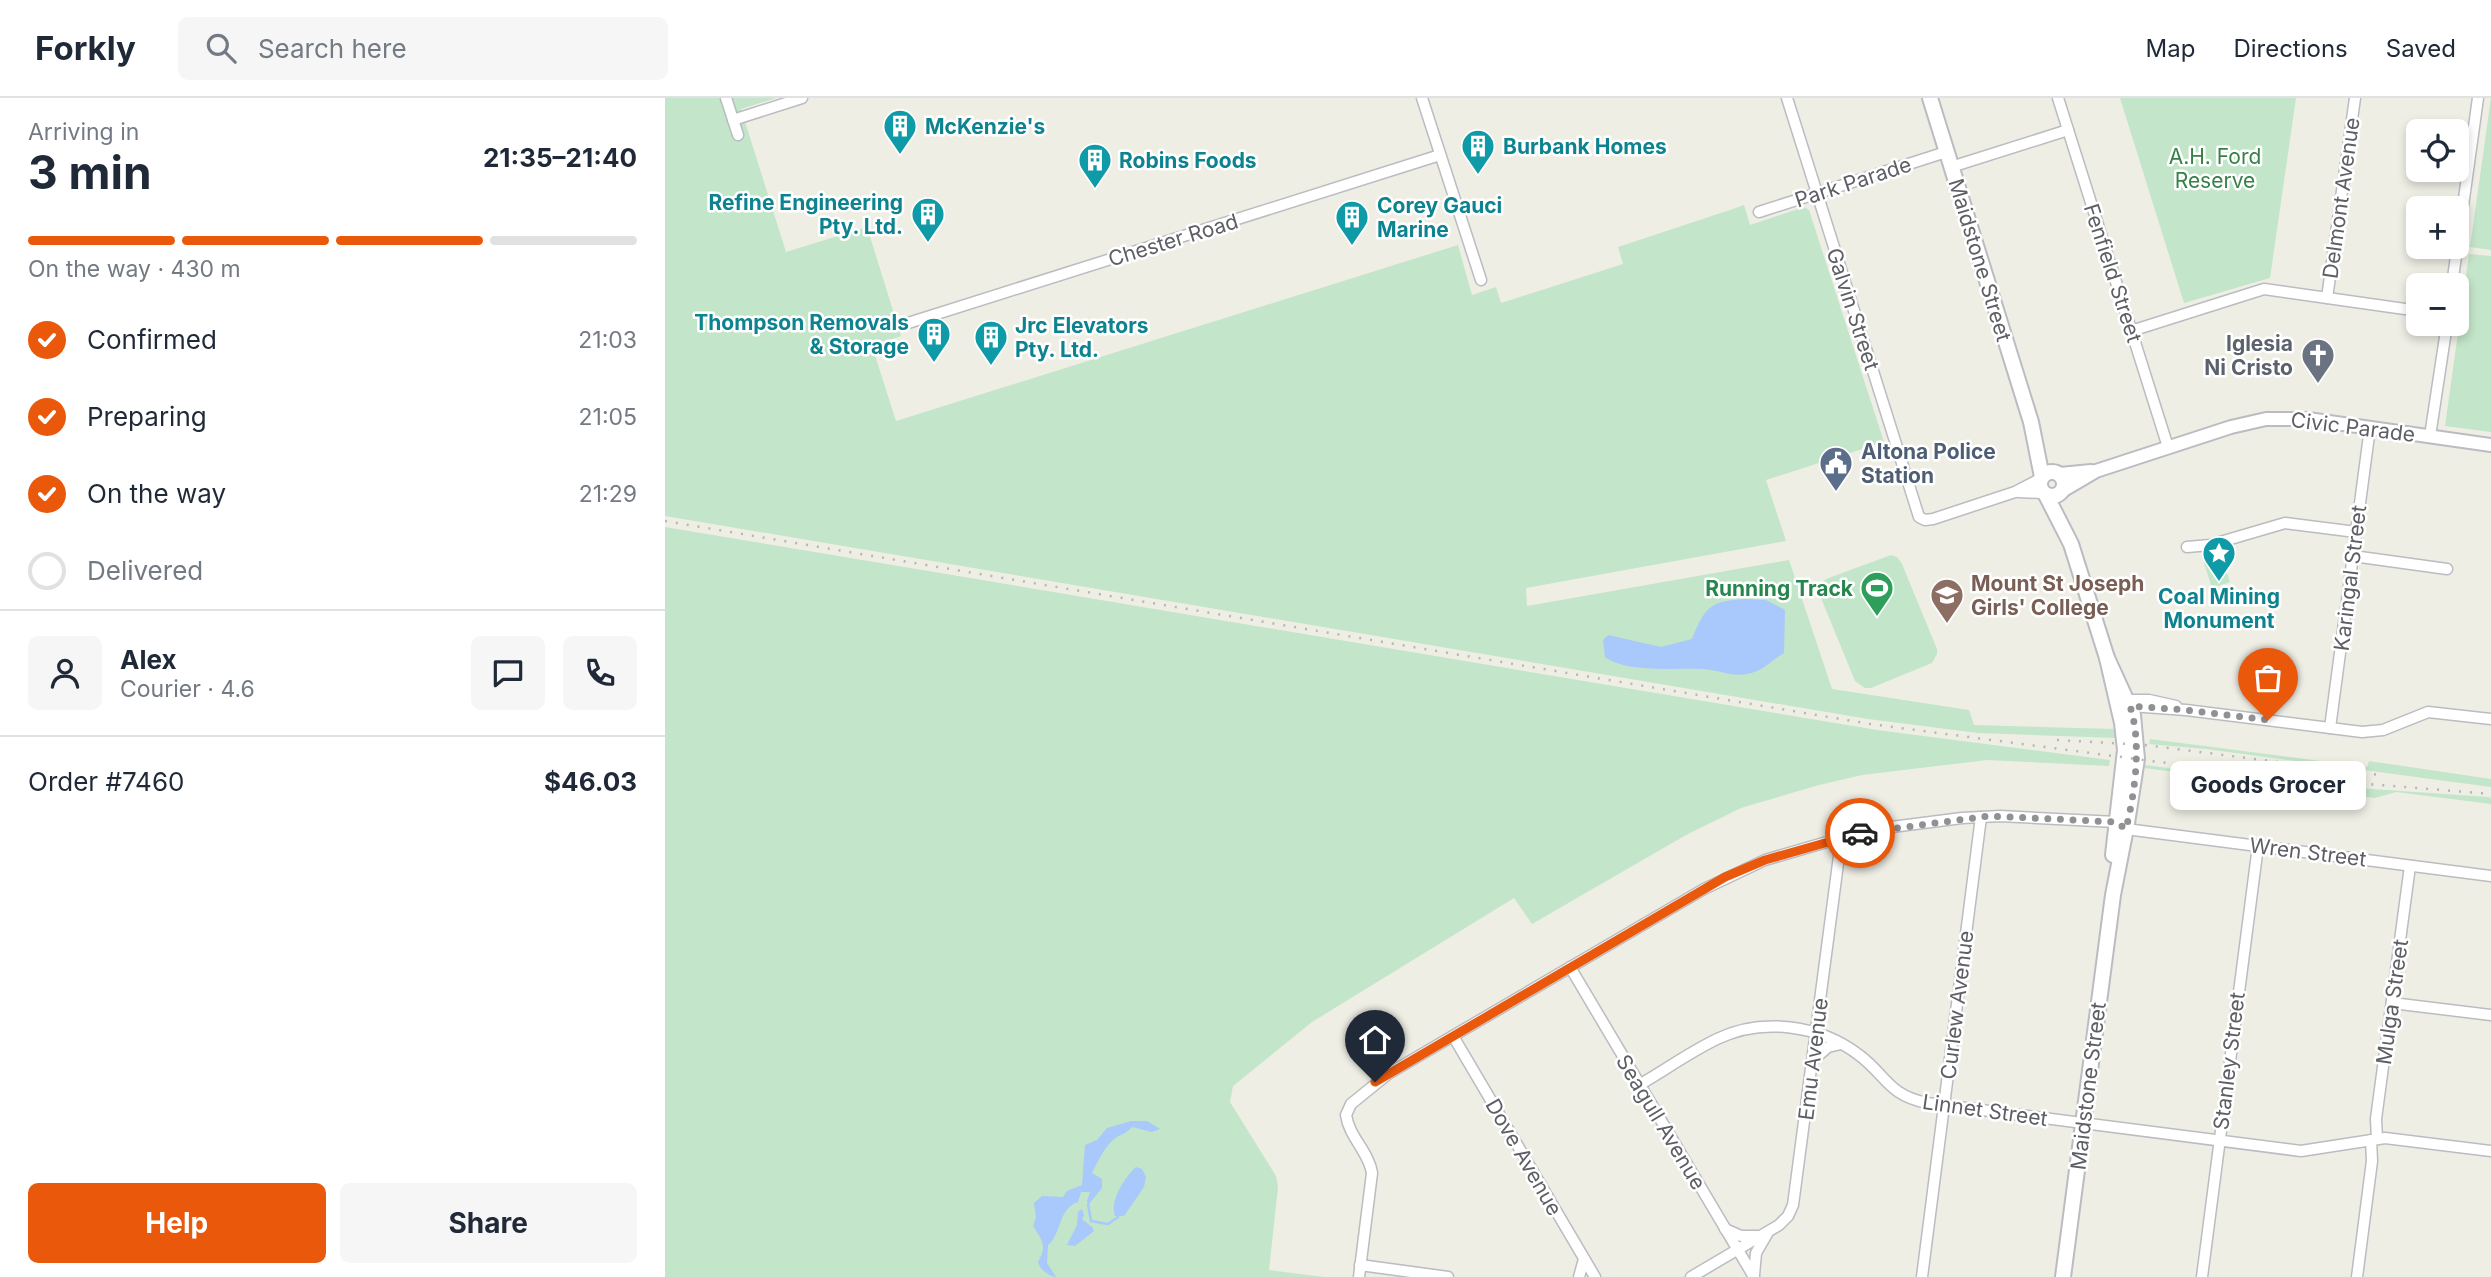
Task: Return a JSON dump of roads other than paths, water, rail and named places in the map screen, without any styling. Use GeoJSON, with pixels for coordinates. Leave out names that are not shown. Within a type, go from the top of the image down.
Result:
{"type":"FeatureCollection","features":[{"type":"Feature","properties":{"kind":"main road","name":"Maidstone Street"},"geometry":{"type":"LineString","coordinates":[[1930,98],[2049,488],[2071,544],[2107,658],[2135,732],[2137,759],[2121,825],[2063,1277]]}},
{"type":"Feature","properties":{"kind":"main road","name":"Maidstone Street"},"geometry":{"type":"LineString","coordinates":[[2031,422],[2049,461],[2059,474]]}},
{"type":"Feature","properties":{"kind":"main road"},"geometry":{"type":"LineString","coordinates":[[2049,488],[2064,484],[2059,474]]}},
{"type":"Feature","properties":{"kind":"street"},"geometry":{"type":"LineString","coordinates":[[726,98],[738,135]]}},
{"type":"Feature","properties":{"kind":"street"},"geometry":{"type":"LineString","coordinates":[[733,120],[802,98]]}},
{"type":"Feature","properties":{"kind":"street"},"geometry":{"type":"LineString","coordinates":[[1422,98],[1481,280]]}},
{"type":"Feature","properties":{"kind":"street","name":"Galvin Street"},"geometry":{"type":"LineString","coordinates":[[1787,98],[1918,514],[1922,519],[1929,520],[2015,492],[2049,488]]}},
{"type":"Feature","properties":{"kind":"street","name":"Fenfield Street"},"geometry":{"type":"LineString","coordinates":[[2058,98],[2168,447]]}},
{"type":"Feature","properties":{"kind":"street","name":"Delmont Avenue"},"geometry":{"type":"LineString","coordinates":[[2327,298],[2355,98]]}},
{"type":"Feature","properties":{"kind":"street"},"geometry":{"type":"LineString","coordinates":[[2454,273],[2478,98]]}},
{"type":"Feature","properties":{"kind":"street"},"geometry":{"type":"LineString","coordinates":[[1951,167],[2068,130]]}},
{"type":"Feature","properties":{"kind":"street","name":"Park Parade"},"geometry":{"type":"LineString","coordinates":[[1759,212],[1947,152]]}},
{"type":"Feature","properties":{"kind":"street","name":"Chester Road"},"geometry":{"type":"LineString","coordinates":[[905,324],[1440,155]]}},
{"type":"Feature","properties":{"kind":"street"},"geometry":{"type":"LineString","coordinates":[[2131,331],[2265,289],[2406,309]]}},
{"type":"Feature","properties":{"kind":"street"},"geometry":{"type":"LineString","coordinates":[[2430,436],[2445,336]]}},
{"type":"Feature","properties":{"kind":"street","name":"Civic Parade"},"geometry":{"type":"LineString","coordinates":[[2049,488],[2168,447],[2266,419],[2308,419],[2491,444]]}},
{"type":"Feature","properties":{"kind":"street","name":"Karingal Street"},"geometry":{"type":"LineString","coordinates":[[2330,728],[2370,428]]}},
{"type":"Feature","properties":{"kind":"street","name":"Civic Parade"},"geometry":{"type":"LineString","coordinates":[[2059,474],[2096,471]]}},
{"type":"Feature","properties":{"kind":"street"},"geometry":{"type":"LineString","coordinates":[[2187,547],[2210,545],[2285,523],[2356,532]]}},
{"type":"Feature","properties":{"kind":"street"},"geometry":{"type":"LineString","coordinates":[[2353,556],[2447,569]]}},
{"type":"Feature","properties":{"kind":"street"},"geometry":{"type":"LineString","coordinates":[[2125,704],[2137,698],[2160,701],[2186,710],[2376,732],[2432,712],[2491,719]]}},
{"type":"Feature","properties":{"kind":"street","name":"Wren Street"},"geometry":{"type":"LineString","coordinates":[[1360,1265],[1371,1168],[1350,1129],[1346,1115],[1351,1104],[1375,1082],[1704,889],[1748,866],[1868,830],[1981,817],[2121,825],[2491,876]]}},
{"type":"Feature","properties":{"kind":"street","name":"Curlew Avenue"},"geometry":{"type":"LineString","coordinates":[[1922,1277],[1981,817]]}},
{"type":"Feature","properties":{"kind":"street","name":"Emu Avenue"},"geometry":{"type":"LineString","coordinates":[[1691,1277],[1768,1233],[1784,1221],[1793,1205],[1839,856],[1838,839]]}},
{"type":"Feature","properties":{"kind":"street","name":"Stanley Street"},"geometry":{"type":"LineString","coordinates":[[2201,1277],[2258,846]]}},
{"type":"Feature","properties":{"kind":"street","name":"Mulga Street"},"geometry":{"type":"LineString","coordinates":[[2357,1277],[2410,866]]}},
{"type":"Feature","properties":{"kind":"street","name":"Seagull Avenue"},"geometry":{"type":"LineString","coordinates":[[1570,967],[1754,1277]]}},
{"type":"Feature","properties":{"kind":"street"},"geometry":{"type":"LineString","coordinates":[[2392,1003],[2491,1015]]}},
{"type":"Feature","properties":{"kind":"street","name":"Linnet Street"},"geometry":{"type":"LineString","coordinates":[[1639,1085],[1718,1039],[1739,1031],[1778,1027],[1816,1033],[1841,1044],[1862,1057],[1901,1096],[1916,1101],[2308,1151],[2390,1138],[2491,1151]]}},
{"type":"Feature","properties":{"kind":"street","name":"Dove Avenue"},"geometry":{"type":"LineString","coordinates":[[1453,1036],[1595,1277]]}},
{"type":"Feature","properties":{"kind":"street"},"geometry":{"type":"LineString","coordinates":[[1812,1060],[1828,1047],[1841,1044]]}},
{"type":"Feature","properties":{"kind":"street"},"geometry":{"type":"LineString","coordinates":[[1725,1229],[1748,1237],[1768,1233]]}},
{"type":"Feature","properties":{"kind":"street"},"geometry":{"type":"LineString","coordinates":[[1754,1277],[1756,1251],[1768,1233]]}},
{"type":"Feature","properties":{"kind":"street"},"geometry":{"type":"LineString","coordinates":[[1579,1277],[1584,1259]]}},
{"type":"Feature","properties":{"kind":"street"},"geometry":{"type":"LineString","coordinates":[[1359,1277],[1360,1265],[1448,1277]]}},
{"type":"Feature","properties":{"kind":"water"},"geometry":{"type":"Polygon","coordinates":[[[1745,599],[1766,600],[1785,610],[1784,653],[1757,671],[1735,675],[1702,669],[1638,668],[1605,657],[1603,640],[1608,635],[1661,647],[1692,639],[1710,608],[1716,604],[1745,599]]]}},
{"type":"Feature","properties":{"kind":"water"},"geometry":{"type":"Polygon","coordinates":[[[1131,1121],[1147,1121],[1160,1129],[1152,1132],[1132,1127],[1107,1146],[1092,1173],[1102,1179],[1102,1188],[1089,1204],[1087,1201],[1090,1192],[1081,1192],[1078,1202],[1063,1216],[1048,1245],[1047,1263],[1056,1277],[1048,1274],[1038,1262],[1043,1248],[1033,1226],[1036,1217],[1034,1203],[1042,1196],[1063,1197],[1067,1191],[1082,1185],[1085,1145],[1097,1140],[1107,1128],[1131,1121]]]}},
{"type":"Feature","properties":{"kind":"water"},"geometry":{"type":"Polygon","coordinates":[[[1136,1167],[1142,1169],[1146,1177],[1144,1187],[1124,1216],[1115,1216],[1116,1197],[1136,1167]]]}},
{"type":"Feature","properties":{"kind":"water"},"geometry":{"type":"Polygon","coordinates":[[[1082,1209],[1082,1219],[1094,1231],[1075,1246],[1067,1245],[1077,1225],[1078,1212],[1082,1209]]]}},
{"type":"Feature","properties":{"kind":"waterway"},"geometry":{"type":"LineString","coordinates":[[1088,1204],[1091,1221],[1108,1224],[1118,1217]]}},
{"type":"Feature","properties":{"kind":"railway"},"geometry":{"type":"LineString","coordinates":[[665,521],[1870,724],[2258,775],[2491,794]]}},
{"type":"Feature","properties":{"kind":"railway"},"geometry":{"type":"LineString","coordinates":[[2057,740],[2145,745],[2380,775]]}},
{"type":"Feature","properties":{"kind":"place","name":"McKenzie's"},"geometry":{"type":"Point","coordinates":[900,156]}},
{"type":"Feature","properties":{"kind":"place","name":"Burbank Homes"},"geometry":{"type":"Point","coordinates":[1478,176]}},
{"type":"Feature","properties":{"kind":"place","name":"Robins Foods"},"geometry":{"type":"Point","coordinates":[1095,190]}},
{"type":"Feature","properties":{"kind":"place","name":"Refine Engineering Pty. Ltd."},"geometry":{"type":"Point","coordinates":[928,244]}},
{"type":"Feature","properties":{"kind":"place","name":"Corey Gauci Marine"},"geometry":{"type":"Point","coordinates":[1352,247]}},
{"type":"Feature","properties":{"kind":"place","name":"Thompson Removals & Storage"},"geometry":{"type":"Point","coordinates":[934,364]}},
{"type":"Feature","properties":{"kind":"place","name":"Jrc Elevators Pty. Ltd."},"geometry":{"type":"Point","coordinates":[991,367]}},
{"type":"Feature","properties":{"kind":"place","name":"Iglesia Ni Cristo"},"geometry":{"type":"Point","coordinates":[2318,385]}},
{"type":"Feature","properties":{"kind":"place","name":"Altona Police Station"},"geometry":{"type":"Point","coordinates":[1836,493]}},
{"type":"Feature","properties":{"kind":"place","name":"Coal Mining Monument"},"geometry":{"type":"Point","coordinates":[2219,583]}},
{"type":"Feature","properties":{"kind":"place","name":"Running Track"},"geometry":{"type":"Point","coordinates":[1877,618]}},
{"type":"Feature","properties":{"kind":"place","name":"Mount St Joseph Girls' College"},"geometry":{"type":"Point","coordinates":[1947,625]}},
{"type":"Feature","properties":{"kind":"place","name":"Goods Grocer"},"geometry":{"type":"Point","coordinates":[2268,720]}},
{"type":"Feature","properties":{"kind":"park label","name":"A.H. Ford Reserve"},"geometry":{"type":"Point","coordinates":[2215,168]}}]}
